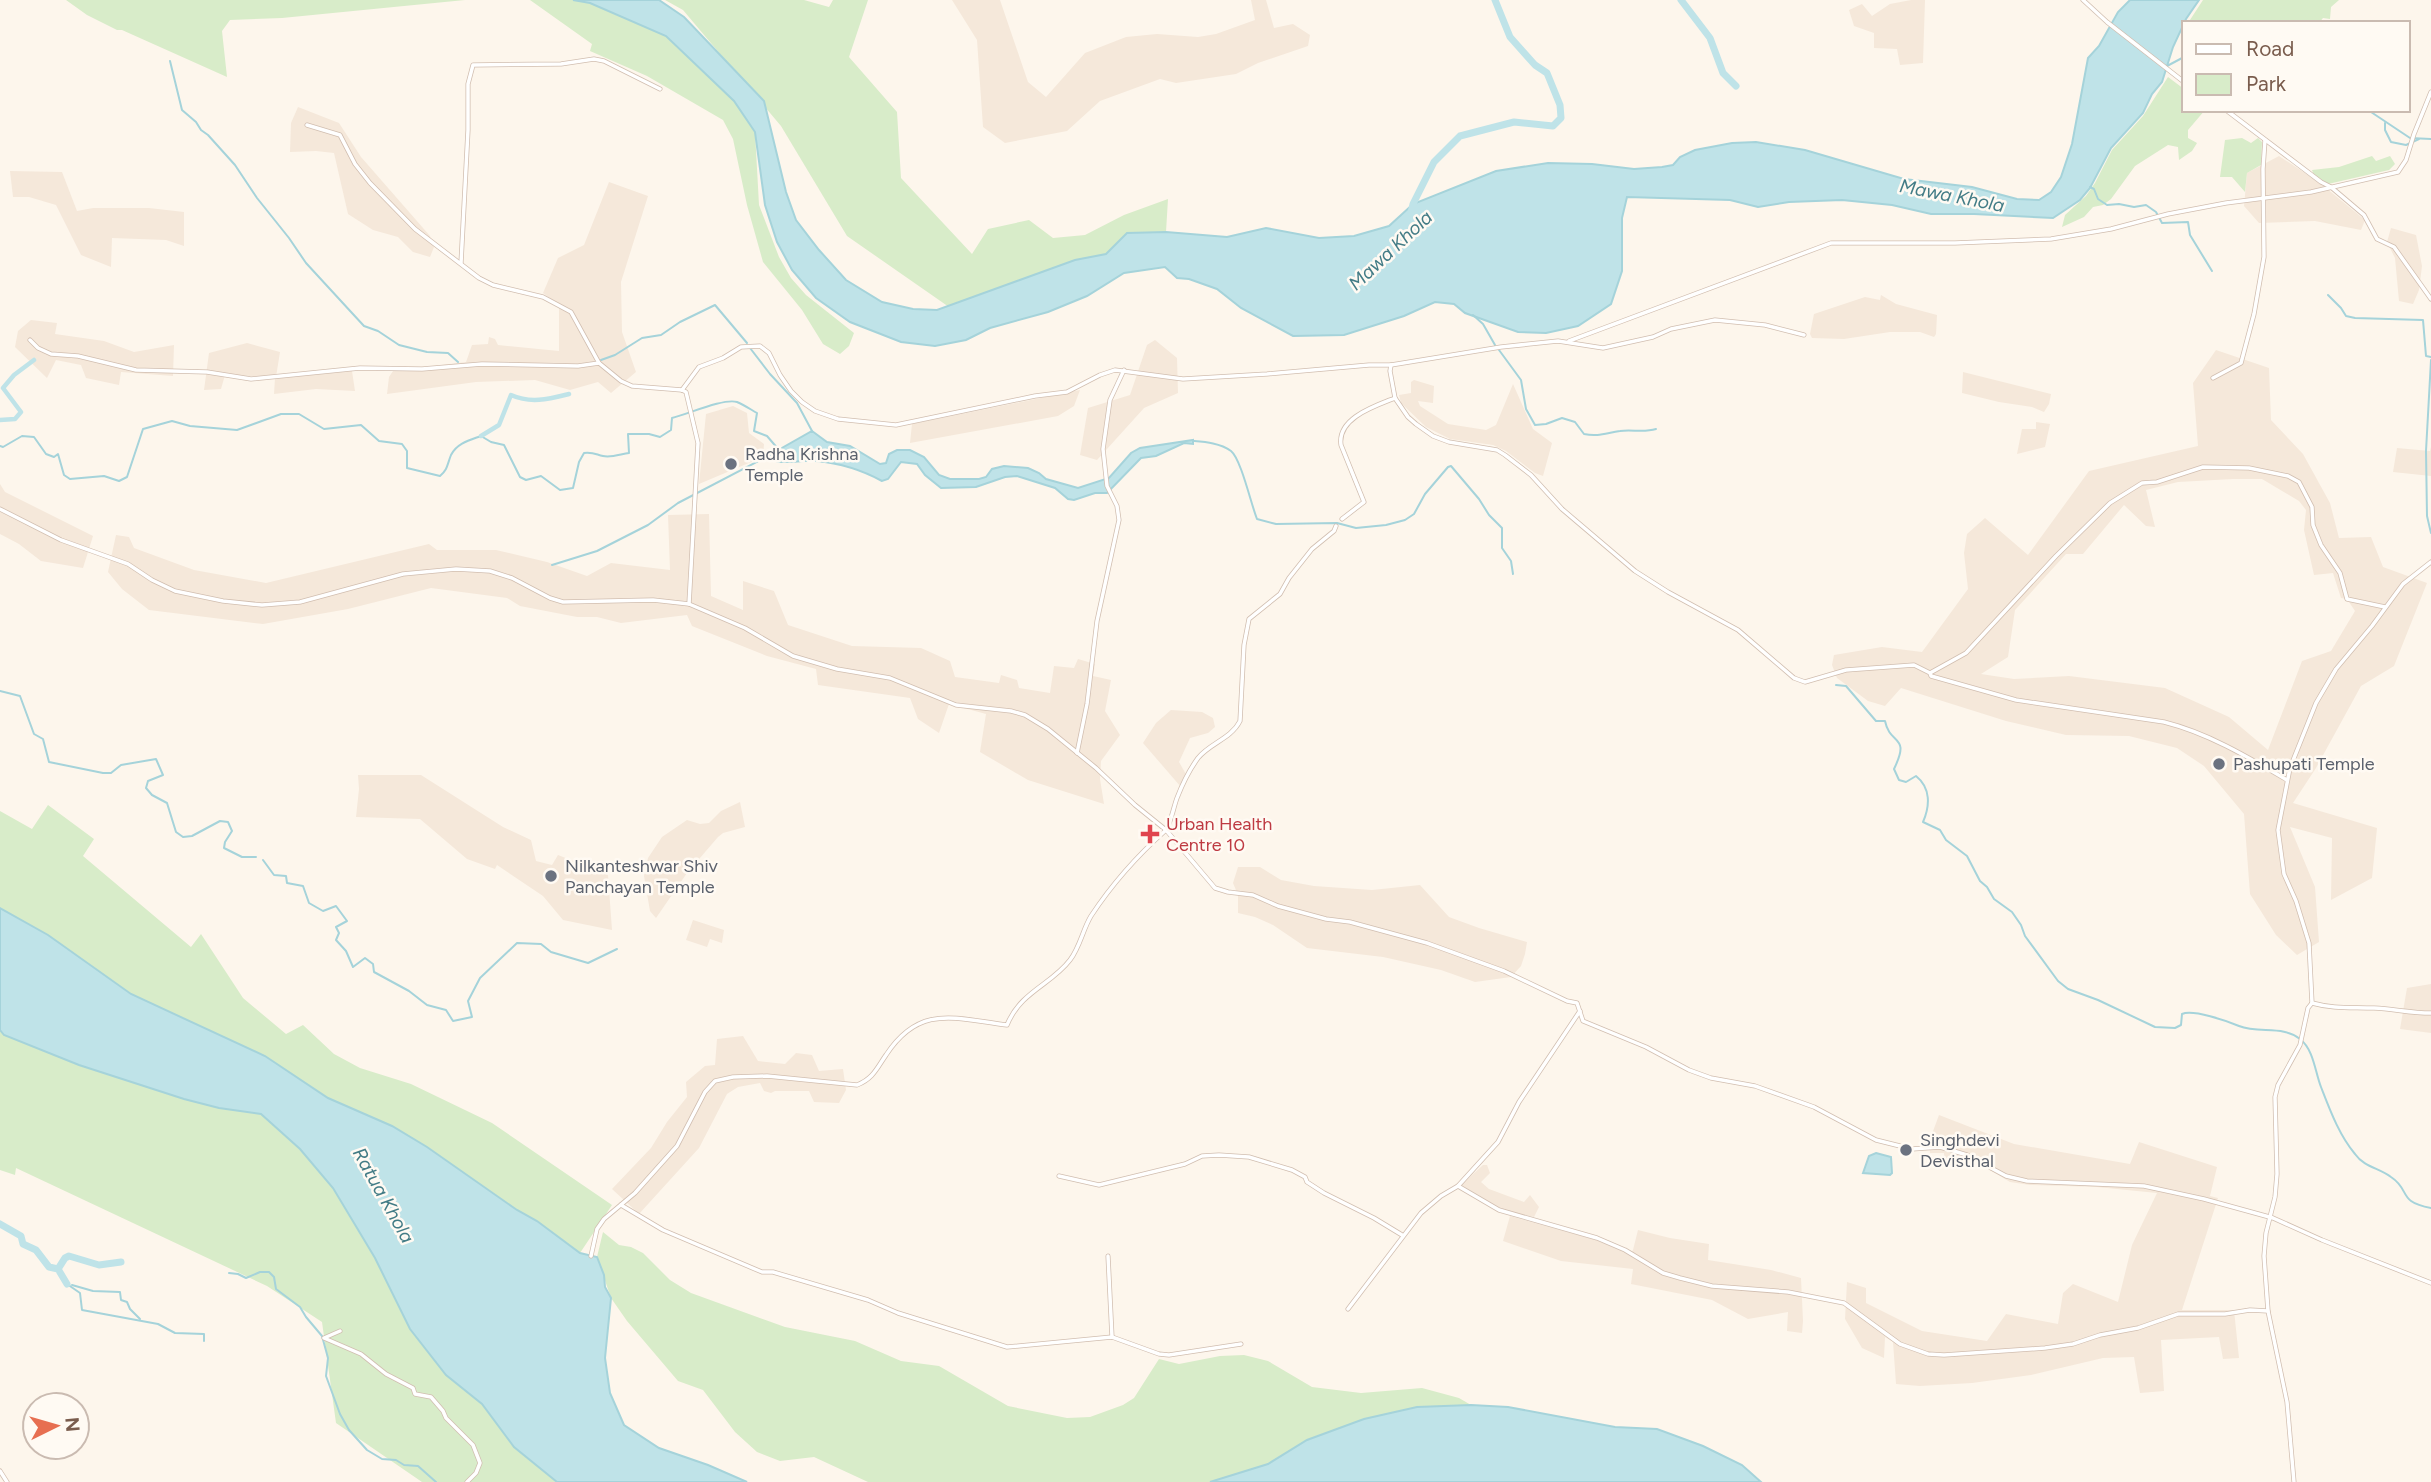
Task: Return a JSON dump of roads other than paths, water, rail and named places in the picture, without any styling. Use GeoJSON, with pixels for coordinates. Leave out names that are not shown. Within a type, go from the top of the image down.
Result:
{"type":"FeatureCollection","features":[{"type":"Feature","properties":{"kind":"street"},"geometry":{"type":"LineString","coordinates":[[2083,0],[2182,80]]}},
{"type":"Feature","properties":{"kind":"street"},"geometry":{"type":"LineString","coordinates":[[461,263],[468,84],[473,65],[561,64],[594,59],[604,61],[660,89]]}},
{"type":"Feature","properties":{"kind":"street"},"geometry":{"type":"LineString","coordinates":[[682,390],[699,367],[723,358],[741,347],[760,346],[769,353],[779,375],[792,391],[815,411],[838,419],[896,425],[1035,396],[1067,393],[1100,374],[1124,370],[1155,377],[1183,379],[1267,374],[1391,365],[1501,347],[1569,341],[1831,243],[1955,243],[2051,239],[2111,229],[2168,214],[2311,192],[2398,172],[2406,160],[2431,92]]}},
{"type":"Feature","properties":{"kind":"street"},"geometry":{"type":"LineString","coordinates":[[2229,112],[2331,187],[2369,221],[2377,239],[2394,247],[2431,299]]}},
{"type":"Feature","properties":{"kind":"street"},"geometry":{"type":"LineString","coordinates":[[307,125],[340,135],[355,164],[370,183],[415,229],[479,278],[492,285],[542,297],[571,312],[599,363],[621,381],[632,386],[686,392],[698,435],[689,604]]}},
{"type":"Feature","properties":{"kind":"street"},"geometry":{"type":"LineString","coordinates":[[2213,378],[2241,363],[2243,358],[2263,265],[2265,141]]}},
{"type":"Feature","properties":{"kind":"street"},"geometry":{"type":"LineString","coordinates":[[1569,341],[1583,346],[1613,347],[1653,337],[1671,329],[1715,320],[1765,325],[1804,335]]}},
{"type":"Feature","properties":{"kind":"street"},"geometry":{"type":"LineString","coordinates":[[30,340],[38,348],[51,354],[78,356],[136,370],[207,372],[251,379],[360,368],[422,369],[482,364],[578,366],[599,363]]}},
{"type":"Feature","properties":{"kind":"street"},"geometry":{"type":"LineString","coordinates":[[1391,365],[1395,398],[1408,417],[1433,436],[1449,442],[1497,450],[1543,486],[1562,509],[1635,570],[1674,596],[1738,630],[1757,644],[1777,666],[1800,681],[1810,681],[1846,670],[1914,665],[1945,681],[2016,700],[2186,727],[2287,780]]}},
{"type":"Feature","properties":{"kind":"street"},"geometry":{"type":"LineString","coordinates":[[1077,753],[1087,704],[1097,621],[1119,520],[1117,506],[1110,494],[1106,478],[1104,449],[1110,400],[1124,370]]}},
{"type":"Feature","properties":{"kind":"street"},"geometry":{"type":"LineString","coordinates":[[1342,519],[1364,502],[1341,445],[1341,435],[1357,415],[1395,398]]}},
{"type":"Feature","properties":{"kind":"street"},"geometry":{"type":"LineString","coordinates":[[1930,673],[1966,653],[2110,503],[2142,483],[2157,482],[2208,466],[2249,468],[2288,476],[2299,482],[2312,507],[2313,525],[2321,545],[2340,573],[2347,598],[2385,607]]}},
{"type":"Feature","properties":{"kind":"street"},"geometry":{"type":"LineString","coordinates":[[0,509],[61,540],[128,564],[175,591],[223,601],[262,605],[300,602],[403,574],[456,569],[490,571],[512,578],[563,602],[641,600],[689,604],[746,628],[793,656],[837,669],[890,678],[956,705],[1025,715],[1048,729],[1166,830],[1215,888],[1253,895],[1278,906],[1427,943],[1504,971],[1567,1001],[1577,1003],[1583,1021],[1646,1047],[1689,1070],[1711,1078],[1755,1086],[1780,1094],[1814,1107],[1876,1140],[1912,1149],[1940,1147],[1967,1155],[2006,1176],[2027,1181],[2144,1186],[2204,1199],[2270,1217],[2431,1283]]}},
{"type":"Feature","properties":{"kind":"street"},"geometry":{"type":"LineString","coordinates":[[590,1256],[597,1229],[604,1219],[621,1205],[677,1146],[705,1092],[715,1081],[733,1077],[766,1076],[857,1085],[874,1075],[902,1034],[920,1022],[932,1018],[950,1018],[1007,1025],[1022,1001],[1072,957],[1090,918],[1111,889],[1166,830],[1172,820],[1178,796],[1198,759],[1207,748],[1236,729],[1240,721],[1244,645],[1249,618],[1280,594],[1312,549],[1335,531],[1336,526]]}},
{"type":"Feature","properties":{"kind":"street"},"geometry":{"type":"LineString","coordinates":[[2294,1482],[2287,1402],[2268,1311],[2264,1251],[2277,1174],[2275,1097],[2278,1085],[2300,1045],[2308,1008],[2312,1003],[2309,943],[2284,874],[2278,830],[2287,780],[2307,722],[2323,689],[2336,668],[2403,584],[2431,562]]}},
{"type":"Feature","properties":{"kind":"street"},"geometry":{"type":"LineString","coordinates":[[2312,1003],[2330,1007],[2431,1013]]}},
{"type":"Feature","properties":{"kind":"street"},"geometry":{"type":"LineString","coordinates":[[1348,1310],[1421,1213],[1458,1186],[1497,1142],[1519,1102],[1580,1011]]}},
{"type":"Feature","properties":{"kind":"street"},"geometry":{"type":"LineString","coordinates":[[1059,1176],[1099,1185],[1185,1164],[1202,1156],[1219,1154],[1249,1157],[1292,1170],[1324,1193],[1402,1235]]}},
{"type":"Feature","properties":{"kind":"street"},"geometry":{"type":"LineString","coordinates":[[1458,1186],[1499,1210],[1597,1238],[1625,1250],[1663,1273],[1712,1286],[1787,1292],[1844,1303],[1900,1344],[1928,1354],[2045,1348],[2138,1328],[2178,1314],[2268,1311]]}},
{"type":"Feature","properties":{"kind":"street"},"geometry":{"type":"LineString","coordinates":[[621,1205],[663,1230],[762,1272],[773,1272],[869,1300],[898,1314],[997,1345],[1031,1346],[1112,1337],[1169,1355],[1241,1344]]}},
{"type":"Feature","properties":{"kind":"street"},"geometry":{"type":"LineString","coordinates":[[1108,1256],[1112,1337]]}},
{"type":"Feature","properties":{"kind":"street"},"geometry":{"type":"LineString","coordinates":[[340,1331],[324,1338],[361,1354],[386,1374],[413,1388],[415,1394],[430,1397],[473,1445],[480,1463],[476,1473],[467,1482]]}},
{"type":"Feature","properties":{"kind":"street"},"geometry":{"type":"LineString","coordinates":[[0,1471],[7,1482]]}},
{"type":"Feature","properties":{"kind":"water","name":"Mawa Khola"},"geometry":{"type":"Polygon","coordinates":[[[573,0],[659,0],[684,17],[764,101],[786,192],[796,220],[819,250],[846,280],[882,302],[913,309],[937,310],[1075,260],[1106,254],[1127,233],[1166,232],[1227,237],[1266,228],[1319,238],[1354,236],[1389,226],[1413,204],[1496,171],[1548,163],[1634,169],[1662,167],[1673,165],[1680,157],[1695,150],[1732,143],[1756,142],[1805,150],[1904,179],[1972,187],[2017,199],[2039,200],[2051,192],[2061,177],[2072,144],[2088,58],[2099,46],[2118,12],[2130,0],[2199,0],[2185,21],[2182,21],[2162,82],[2152,94],[2143,113],[2111,148],[2090,188],[2080,200],[2053,218],[1931,214],[1892,205],[1842,200],[1789,202],[1758,207],[1730,200],[1627,197],[1622,218],[1622,271],[1611,304],[1578,326],[1546,333],[1518,332],[1465,313],[1454,304],[1435,302],[1404,316],[1344,335],[1293,336],[1241,308],[1217,289],[1189,279],[1177,278],[1165,267],[1124,273],[1087,296],[1048,312],[990,328],[966,340],[935,346],[901,342],[850,322],[816,298],[792,270],[777,242],[765,205],[755,132],[734,101],[666,36],[590,3],[573,0]]]}},
{"type":"Feature","properties":{"kind":"water"},"geometry":{"type":"Polygon","coordinates":[[[812,431],[827,442],[850,446],[880,464],[886,463],[889,454],[897,450],[910,450],[924,457],[939,475],[950,479],[979,479],[986,477],[992,469],[1004,466],[1028,468],[1046,479],[1078,488],[1109,478],[1131,453],[1140,448],[1193,440],[1193,444],[1184,443],[1156,456],[1141,458],[1107,493],[1095,493],[1074,500],[1068,499],[1055,488],[1017,476],[1005,477],[976,487],[941,488],[925,475],[917,464],[901,462],[888,479],[882,481],[833,463],[778,462],[766,457],[812,431]]]}},
{"type":"Feature","properties":{"kind":"water","name":"Ratua Khola"},"geometry":{"type":"Polygon","coordinates":[[[0,908],[48,935],[131,994],[265,1056],[328,1098],[392,1126],[537,1221],[580,1253],[597,1257],[604,1275],[605,1287],[611,1298],[605,1358],[610,1393],[624,1425],[659,1448],[747,1482],[557,1482],[514,1447],[482,1404],[446,1375],[410,1329],[375,1258],[333,1188],[300,1149],[261,1114],[219,1108],[184,1099],[79,1065],[4,1035],[0,1030],[0,908]]]}},
{"type":"Feature","properties":{"kind":"water"},"geometry":{"type":"Polygon","coordinates":[[[1876,1153],[1891,1157],[1890,1175],[1863,1173],[1869,1156],[1876,1153]]]}},
{"type":"Feature","properties":{"kind":"water"},"geometry":{"type":"Polygon","coordinates":[[[1417,1407],[1508,1407],[1615,1427],[1657,1429],[1703,1446],[1742,1465],[1761,1482],[1210,1482],[1268,1464],[1307,1440],[1364,1419],[1417,1407]]]}},
{"type":"Feature","properties":{"kind":"waterway","name":"Mawa Khola"},"geometry":{"type":"LineString","coordinates":[[1411,213],[1434,162],[1460,136],[1514,122],[1553,126],[1561,118],[1560,105],[1547,73],[1535,65],[1510,37],[1495,0]]}},
{"type":"Feature","properties":{"kind":"waterway"},"geometry":{"type":"LineString","coordinates":[[1681,0],[1710,38],[1723,73],[1736,86]]}},
{"type":"Feature","properties":{"kind":"waterway"},"geometry":{"type":"LineString","coordinates":[[2167,66],[2182,58]]}},
{"type":"Feature","properties":{"kind":"waterway"},"geometry":{"type":"LineString","coordinates":[[170,61],[182,110],[235,165],[306,263],[364,326],[378,331],[399,345],[427,352],[448,353],[458,362]]}},
{"type":"Feature","properties":{"kind":"waterway"},"geometry":{"type":"LineString","coordinates":[[2371,112],[2410,138],[2431,139]]}},
{"type":"Feature","properties":{"kind":"waterway"},"geometry":{"type":"LineString","coordinates":[[2385,123],[2385,130],[2391,142],[2406,145],[2419,139]]}},
{"type":"Feature","properties":{"kind":"waterway"},"geometry":{"type":"LineString","coordinates":[[2090,187],[2094,189],[2098,199],[2107,205],[2146,205],[2156,212],[2162,223],[2188,222],[2190,235],[2212,271]]}},
{"type":"Feature","properties":{"kind":"waterway"},"geometry":{"type":"LineString","coordinates":[[2328,295],[2346,316],[2423,320],[2426,356],[2431,357]]}},
{"type":"Feature","properties":{"kind":"waterway"},"geometry":{"type":"LineString","coordinates":[[601,360],[615,355],[642,338],[661,335],[680,322],[715,305],[747,343]]}},
{"type":"Feature","properties":{"kind":"waterway"},"geometry":{"type":"LineString","coordinates":[[1473,315],[1483,324],[1495,345]]}},
{"type":"Feature","properties":{"kind":"waterway"},"geometry":{"type":"LineString","coordinates":[[750,348],[797,403],[812,431]]}},
{"type":"Feature","properties":{"kind":"waterway"},"geometry":{"type":"LineString","coordinates":[[1499,350],[1521,380],[1526,409],[1535,425],[1562,418],[1575,422],[1584,434],[1594,435],[1656,429]]}},
{"type":"Feature","properties":{"kind":"waterway"},"geometry":{"type":"LineString","coordinates":[[0,420],[15,419],[21,412],[3,388],[14,375],[34,360]]}},
{"type":"Feature","properties":{"kind":"waterway"},"geometry":{"type":"LineString","coordinates":[[2431,360],[2426,451],[2427,516],[2431,533]]}},
{"type":"Feature","properties":{"kind":"waterway"},"geometry":{"type":"LineString","coordinates":[[481,436],[499,425],[511,395],[533,400],[569,394]]}},
{"type":"Feature","properties":{"kind":"waterway"},"geometry":{"type":"LineString","coordinates":[[0,446],[3,447],[22,436],[34,437],[46,454],[54,457],[58,454],[64,475],[70,479],[104,476],[119,481],[127,477],[143,429],[172,421],[190,426],[237,430],[281,414],[299,414],[324,429],[361,425],[379,441],[402,444],[407,451],[407,468],[440,476],[457,448],[464,442],[481,436],[504,445],[520,477],[526,480],[541,476],[560,490],[573,488],[584,453],[609,457],[629,453],[628,434],[660,437],[671,430],[672,418],[731,401],[757,413],[754,431],[767,436],[779,450]]}},
{"type":"Feature","properties":{"kind":"waterway"},"geometry":{"type":"LineString","coordinates":[[1193,441],[1207,442],[1231,451],[1242,472],[1257,519],[1276,524],[1337,523],[1356,528],[1405,520],[1414,514],[1425,494],[1451,466],[1502,528],[1502,548],[1511,561],[1513,574]]}},
{"type":"Feature","properties":{"kind":"waterway"},"geometry":{"type":"LineString","coordinates":[[552,565],[597,551],[648,525],[678,503],[766,457]]}},
{"type":"Feature","properties":{"kind":"waterway"},"geometry":{"type":"LineString","coordinates":[[1836,685],[1846,686],[1876,721],[1885,721],[1900,745],[1899,758],[1894,769],[1899,780],[1906,782],[1916,776],[1927,792],[1928,804],[1923,822],[1940,830],[1946,840],[1967,856],[1980,881],[1994,899],[2012,912],[2025,936],[2058,981],[2068,989],[2155,1027],[2175,1028],[2181,1025],[2182,1014],[2194,1013],[2247,1028],[2286,1032],[2300,1039],[2314,1062],[2331,1113],[2355,1154],[2363,1162],[2397,1182],[2413,1202],[2431,1208]]}},
{"type":"Feature","properties":{"kind":"waterway"},"geometry":{"type":"LineString","coordinates":[[0,691],[20,696],[34,734],[43,739],[49,762],[111,773],[121,765],[156,759],[163,775],[148,781],[146,788],[152,795],[167,803],[176,832],[183,837],[192,836],[220,821],[228,822],[232,831],[224,848],[242,857],[256,857]]}},
{"type":"Feature","properties":{"kind":"waterway"},"geometry":{"type":"LineString","coordinates":[[263,860],[274,875],[286,876],[287,883],[303,886],[309,903],[323,911],[336,906],[347,921],[336,927],[339,933],[336,940],[346,951],[353,967],[365,958],[373,964],[374,972],[409,991],[427,1005],[446,1010],[453,1021],[472,1017],[468,1001],[480,978],[517,943],[541,944],[551,952],[588,963],[617,949]]}},
{"type":"Feature","properties":{"kind":"waterway"},"geometry":{"type":"LineString","coordinates":[[0,1224],[21,1236],[23,1244],[36,1250],[49,1267],[58,1269],[67,1284]]}},
{"type":"Feature","properties":{"kind":"waterway"},"geometry":{"type":"LineString","coordinates":[[58,1269],[69,1256],[99,1265],[121,1262]]}},
{"type":"Feature","properties":{"kind":"waterway"},"geometry":{"type":"LineString","coordinates":[[229,1273],[246,1278],[260,1272],[269,1272],[274,1277],[276,1289],[300,1307],[322,1336],[328,1358],[326,1376],[349,1430],[367,1450],[382,1459],[418,1466],[436,1482]]}},
{"type":"Feature","properties":{"kind":"waterway"},"geometry":{"type":"LineString","coordinates":[[67,1284],[80,1293],[82,1310],[158,1324],[175,1333],[204,1334],[204,1341]]}},
{"type":"Feature","properties":{"kind":"waterway"},"geometry":{"type":"LineString","coordinates":[[72,1285],[93,1291],[120,1292],[121,1300],[127,1302],[140,1319]]}},
{"type":"Feature","properties":{"kind":"place","name":"Radha Krishna Temple"},"geometry":{"type":"Point","coordinates":[731,464]}},
{"type":"Feature","properties":{"kind":"place","name":"Pashupati Temple"},"geometry":{"type":"Point","coordinates":[2219,764]}},
{"type":"Feature","properties":{"kind":"place","name":"Urban Health Centre 10"},"geometry":{"type":"Point","coordinates":[1150,834]}},
{"type":"Feature","properties":{"kind":"place","name":"Nilkanteshwar Shiv Panchayan Temple"},"geometry":{"type":"Point","coordinates":[551,876]}},
{"type":"Feature","properties":{"kind":"place","name":"Singhdevi Devisthal"},"geometry":{"type":"Point","coordinates":[1906,1150]}}]}
